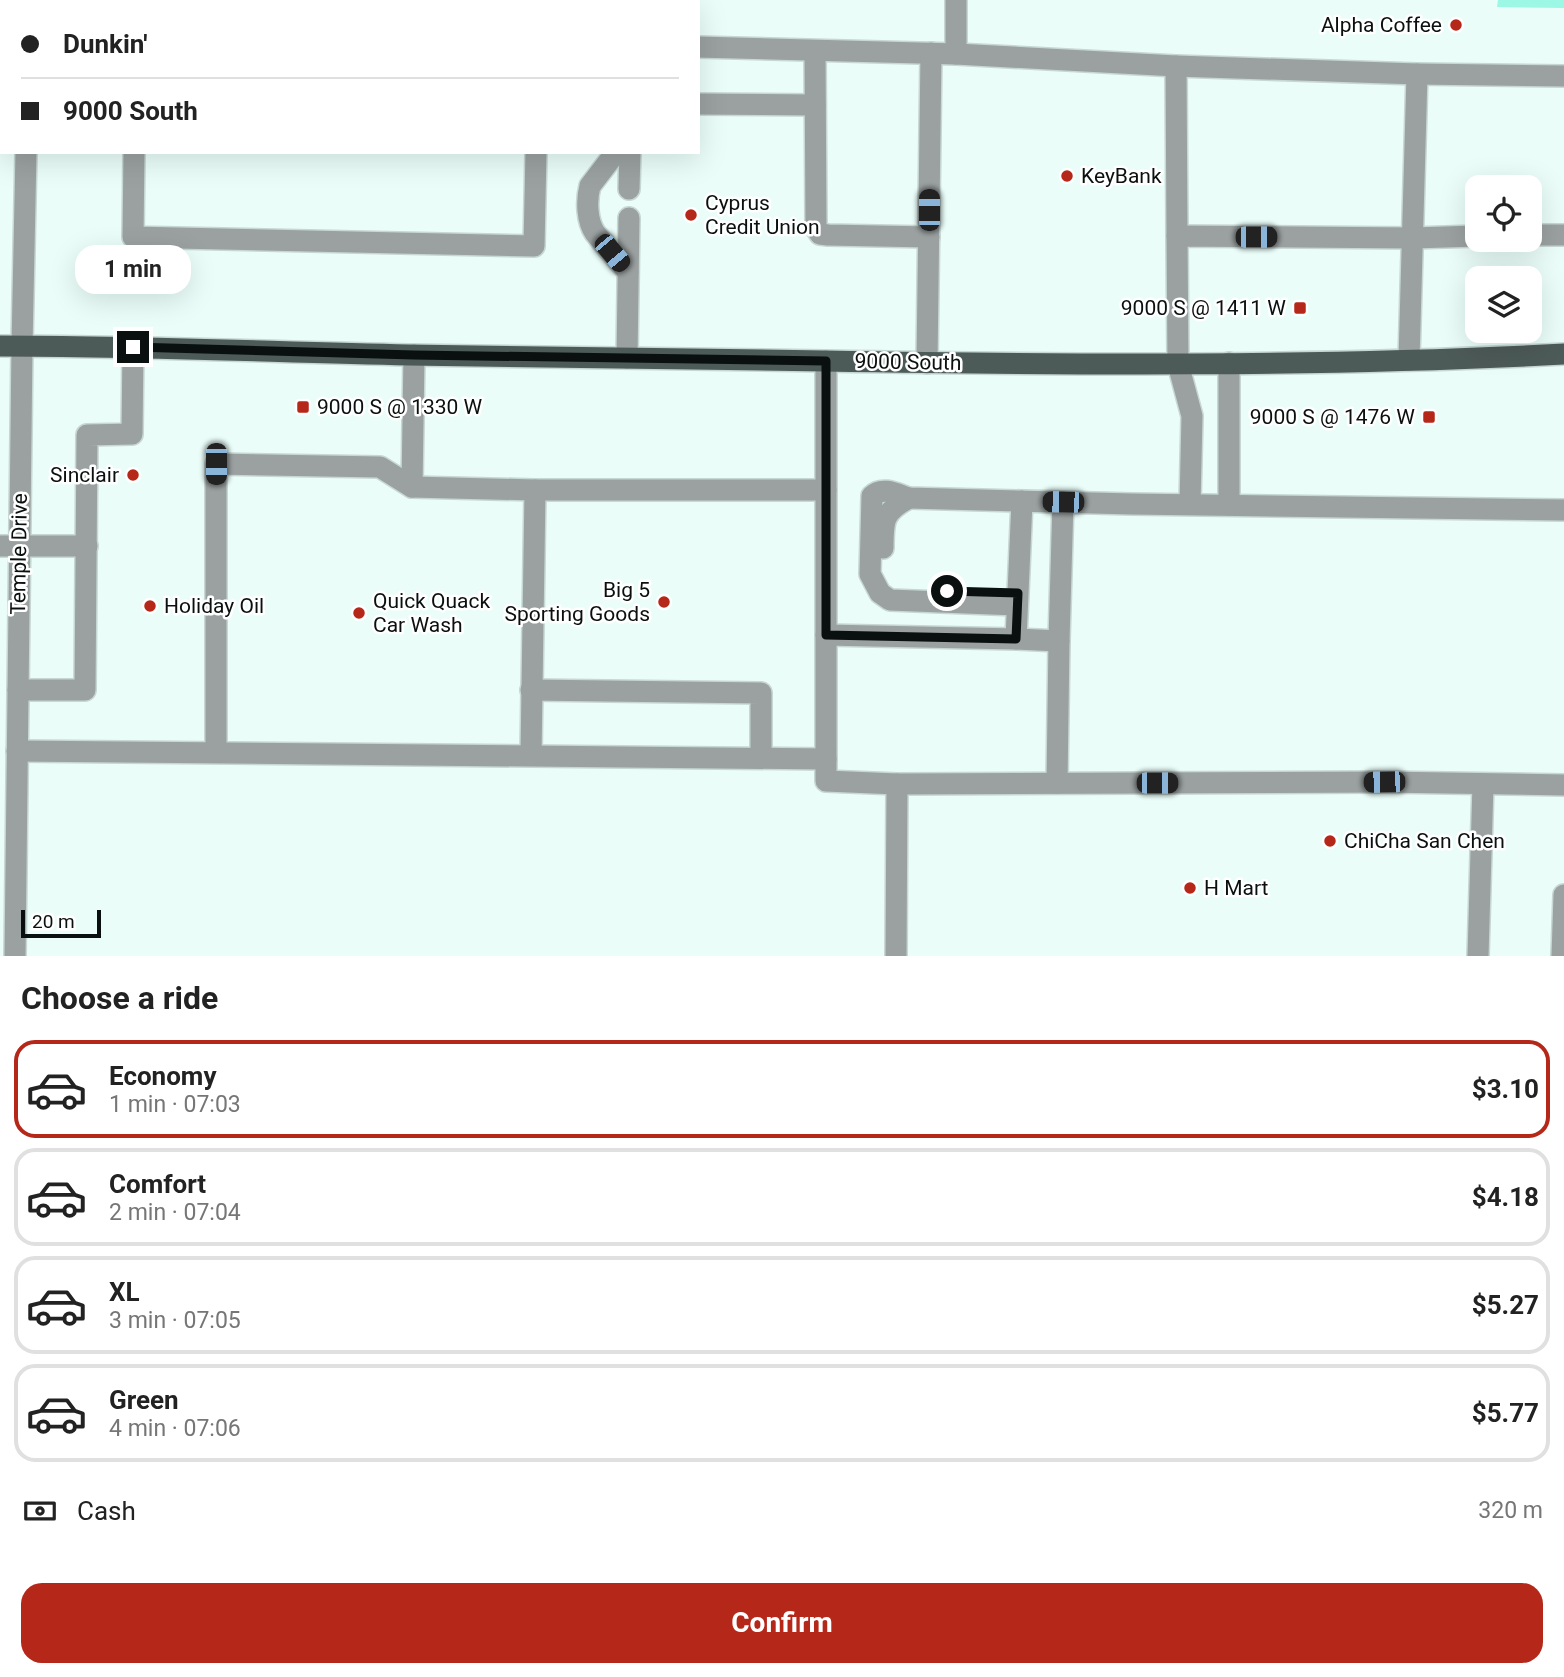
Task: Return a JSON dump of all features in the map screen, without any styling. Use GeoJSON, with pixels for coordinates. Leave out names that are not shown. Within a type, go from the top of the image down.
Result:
{"type":"FeatureCollection","features":[{"type":"Feature","properties":{"kind":"main road","name":"9000 South"},"geometry":{"type":"LineString","coordinates":[[0,346],[927,363],[1178,364],[1564,354]]}},
{"type":"Feature","properties":{"kind":"street"},"geometry":{"type":"LineString","coordinates":[[956,0],[956,54]]}},
{"type":"Feature","properties":{"kind":"street"},"geometry":{"type":"LineString","coordinates":[[700,47],[931,53],[1176,66],[1564,76]]}},
{"type":"Feature","properties":{"kind":"street"},"geometry":{"type":"LineString","coordinates":[[816,51],[816,229],[820,234],[828,235],[929,237]]}},
{"type":"Feature","properties":{"kind":"street"},"geometry":{"type":"LineString","coordinates":[[927,363],[931,53]]}},
{"type":"Feature","properties":{"kind":"street"},"geometry":{"type":"LineString","coordinates":[[1176,66],[1178,364],[1192,416],[1189,504]]}},
{"type":"Feature","properties":{"kind":"street"},"geometry":{"type":"LineString","coordinates":[[1409,360],[1417,74]]}},
{"type":"Feature","properties":{"kind":"street"},"geometry":{"type":"LineString","coordinates":[[700,104],[815,105]]}},
{"type":"Feature","properties":{"kind":"street","name":"Temple Drive"},"geometry":{"type":"LineString","coordinates":[[15,956],[8,901],[11,759],[18,690],[9,656],[10,546],[22,346],[26,154]]}},
{"type":"Feature","properties":{"kind":"street"},"geometry":{"type":"LineString","coordinates":[[134,154],[133,237],[534,246],[536,154]]}},
{"type":"Feature","properties":{"kind":"street"},"geometry":{"type":"LineString","coordinates":[[614,154],[590,186],[589,220],[595,233],[628,272]]}},
{"type":"Feature","properties":{"kind":"street"},"geometry":{"type":"LineString","coordinates":[[629,189],[630,154]]}},
{"type":"Feature","properties":{"kind":"street"},"geometry":{"type":"LineString","coordinates":[[627,358],[629,218]]}},
{"type":"Feature","properties":{"kind":"street"},"geometry":{"type":"LineString","coordinates":[[1542,235],[1564,234]]}},
{"type":"Feature","properties":{"kind":"street"},"geometry":{"type":"LineString","coordinates":[[1177,236],[1465,236]]}},
{"type":"Feature","properties":{"kind":"street"},"geometry":{"type":"LineString","coordinates":[[18,690],[85,690],[87,435],[132,434],[133,347]]}},
{"type":"Feature","properties":{"kind":"street"},"geometry":{"type":"LineString","coordinates":[[412,487],[414,355]]}},
{"type":"Feature","properties":{"kind":"street"},"geometry":{"type":"LineString","coordinates":[[826,361],[826,781],[897,784],[1384,782],[1564,785]]}},
{"type":"Feature","properties":{"kind":"street"},"geometry":{"type":"LineString","coordinates":[[1229,363],[1229,505]]}},
{"type":"Feature","properties":{"kind":"street"},"geometry":{"type":"LineString","coordinates":[[216,752],[216,464],[380,467],[412,487],[535,490],[826,490]]}},
{"type":"Feature","properties":{"kind":"street"},"geometry":{"type":"LineString","coordinates":[[531,755],[535,490]]}},
{"type":"Feature","properties":{"kind":"street"},"geometry":{"type":"LineString","coordinates":[[1018,599],[899,589],[889,582],[883,567],[883,524],[887,514],[909,498],[1564,510]]}},
{"type":"Feature","properties":{"kind":"street"},"geometry":{"type":"LineString","coordinates":[[1016,639],[1022,501]]}},
{"type":"Feature","properties":{"kind":"street"},"geometry":{"type":"LineString","coordinates":[[1056,783],[1063,502]]}},
{"type":"Feature","properties":{"kind":"street"},"geometry":{"type":"LineString","coordinates":[[10,546],[87,546]]}},
{"type":"Feature","properties":{"kind":"street"},"geometry":{"type":"LineString","coordinates":[[826,635],[1059,641]]}},
{"type":"Feature","properties":{"kind":"street"},"geometry":{"type":"LineString","coordinates":[[531,690],[761,693],[761,758]]}},
{"type":"Feature","properties":{"kind":"street"},"geometry":{"type":"LineString","coordinates":[[11,759],[216,752],[826,759]]}},
{"type":"Feature","properties":{"kind":"street"},"geometry":{"type":"LineString","coordinates":[[896,956],[897,784]]}},
{"type":"Feature","properties":{"kind":"street"},"geometry":{"type":"LineString","coordinates":[[1478,956],[1483,784]]}},
{"type":"Feature","properties":{"kind":"street"},"geometry":{"type":"LineString","coordinates":[[1562,956],[1564,895]]}},
{"type":"Feature","properties":{"kind":"green space"},"geometry":{"type":"Polygon","coordinates":[[[1498,0],[1564,0],[1564,8],[1497,7],[1498,0]]]}},
{"type":"Feature","properties":{"kind":"place","name":"Alpha Coffee"},"geometry":{"type":"Point","coordinates":[1456,25]}},
{"type":"Feature","properties":{"kind":"place","name":"KeyBank"},"geometry":{"type":"Point","coordinates":[1067,176]}},
{"type":"Feature","properties":{"kind":"place","name":"Cyprus Credit Union"},"geometry":{"type":"Point","coordinates":[691,215]}},
{"type":"Feature","properties":{"kind":"place","name":"9000 S @ 1411 W"},"geometry":{"type":"Point","coordinates":[1300,308]}},
{"type":"Feature","properties":{"kind":"place","name":"9000 S @ 1330 W"},"geometry":{"type":"Point","coordinates":[303,407]}},
{"type":"Feature","properties":{"kind":"place","name":"9000 S @ 1476 W"},"geometry":{"type":"Point","coordinates":[1429,417]}},
{"type":"Feature","properties":{"kind":"place","name":"Sinclair"},"geometry":{"type":"Point","coordinates":[133,475]}},
{"type":"Feature","properties":{"kind":"place","name":"Big 5 Sporting Goods"},"geometry":{"type":"Point","coordinates":[664,602]}},
{"type":"Feature","properties":{"kind":"place","name":"Holiday Oil"},"geometry":{"type":"Point","coordinates":[150,606]}},
{"type":"Feature","properties":{"kind":"place","name":"Quick Quack Car Wash"},"geometry":{"type":"Point","coordinates":[359,613]}},
{"type":"Feature","properties":{"kind":"place","name":"ChiCha San Chen"},"geometry":{"type":"Point","coordinates":[1330,841]}},
{"type":"Feature","properties":{"kind":"place","name":"H Mart"},"geometry":{"type":"Point","coordinates":[1190,888]}},
{"type":"Feature","properties":{"kind":"route"},"geometry":{"type":"LineString","coordinates":[[133,347],[414,355],[826,361],[826,635],[1016,639],[1018,593],[947,591]]}}]}
